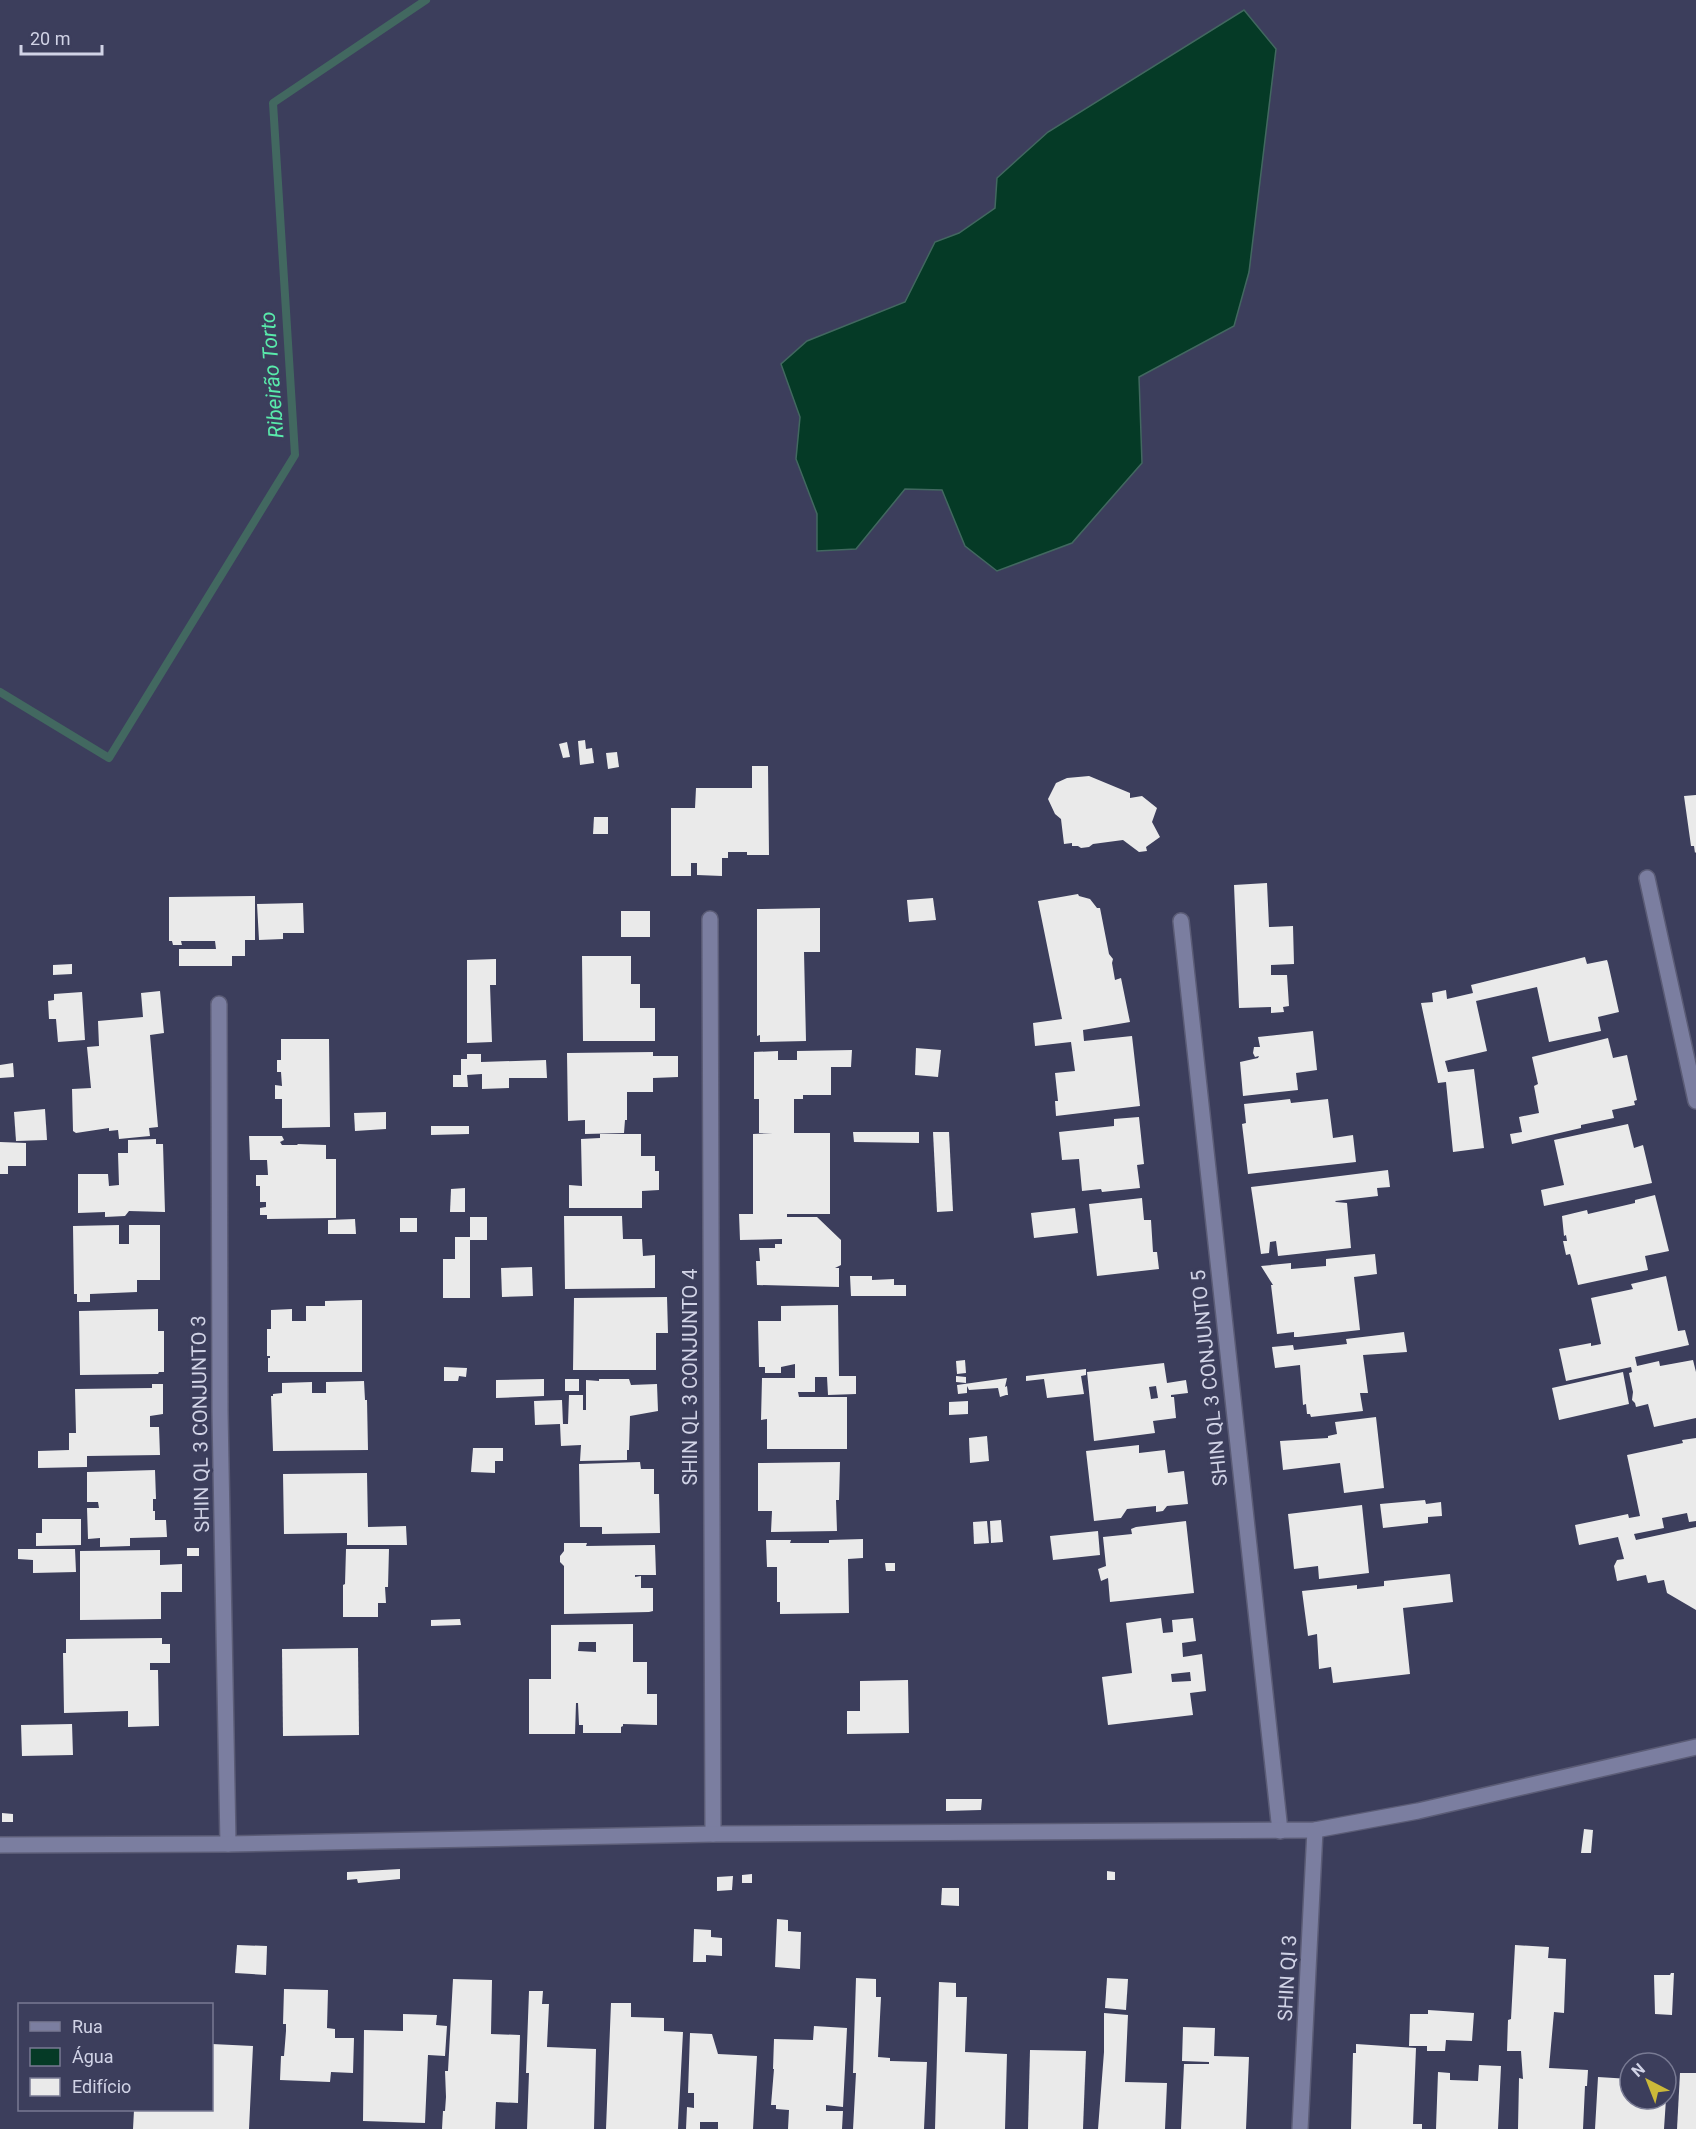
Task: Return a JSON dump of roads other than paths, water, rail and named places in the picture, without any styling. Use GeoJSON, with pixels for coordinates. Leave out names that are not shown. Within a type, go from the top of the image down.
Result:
{"type":"FeatureCollection","features":[{"type":"Feature","properties":{"kind":"street"},"geometry":{"type":"LineString","coordinates":[[1647,878],[1696,1101]]}},
{"type":"Feature","properties":{"kind":"street","name":"SHIN QL 3 CONJUNTO 4"},"geometry":{"type":"LineString","coordinates":[[710,920],[713,1834]]}},
{"type":"Feature","properties":{"kind":"street","name":"SHIN QL 3 CONJUNTO 5"},"geometry":{"type":"LineString","coordinates":[[1180,921],[1280,1831]]}},
{"type":"Feature","properties":{"kind":"street","name":"SHIN QL 3 CONJUNTO 3"},"geometry":{"type":"LineString","coordinates":[[219,1004],[220,1412],[228,1844]]}},
{"type":"Feature","properties":{"kind":"street"},"geometry":{"type":"LineString","coordinates":[[0,1845],[228,1844],[713,1834],[1315,1830],[1430,1808],[1696,1747]]}},
{"type":"Feature","properties":{"kind":"street","name":"SHIN QI 3"},"geometry":{"type":"LineString","coordinates":[[1300,2129],[1315,1830]]}},
{"type":"Feature","properties":{"kind":"water"},"geometry":{"type":"Polygon","coordinates":[[[1244,10],[1276,49],[1249,272],[1234,326],[1139,377],[1142,463],[1072,543],[997,571],[965,546],[942,490],[905,489],[856,549],[817,551],[817,514],[796,459],[800,417],[781,364],[807,341],[905,302],[935,242],[959,233],[995,208],[997,178],[1048,132],[1244,10]]]}},
{"type":"Feature","properties":{"kind":"waterway","name":"Ribeirão Torto"},"geometry":{"type":"LineString","coordinates":[[0,692],[109,758],[295,455],[273,103],[426,0]]}}]}
